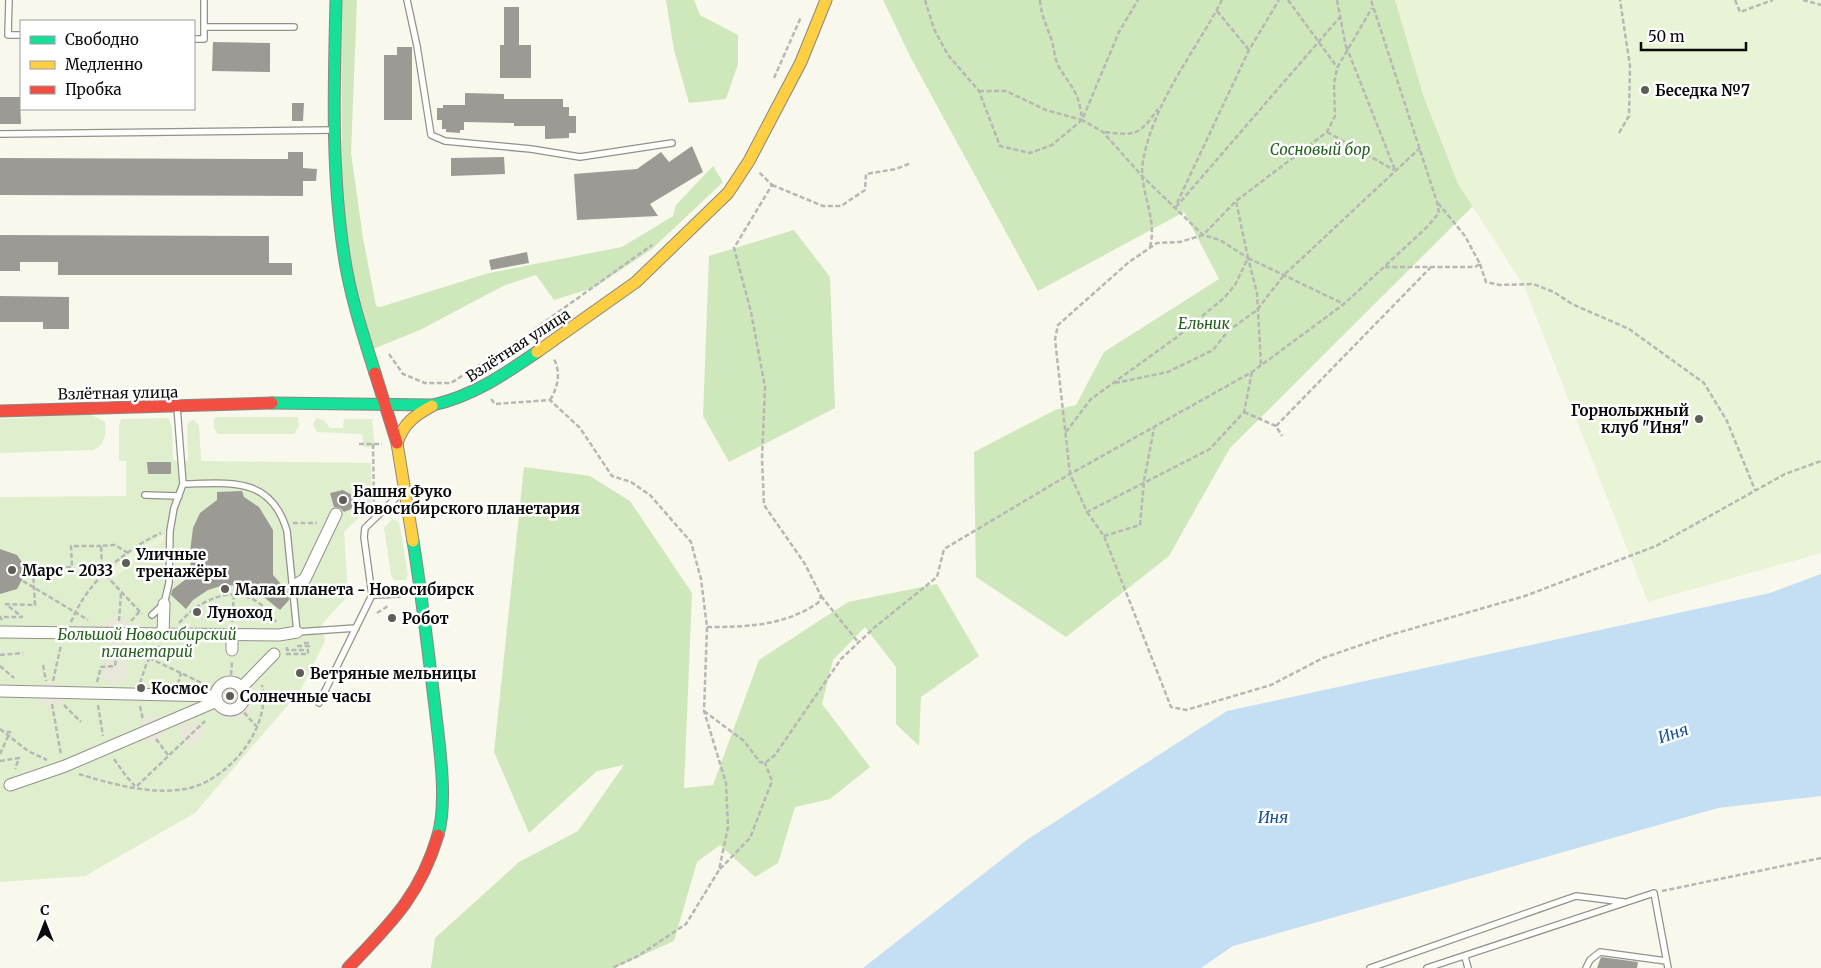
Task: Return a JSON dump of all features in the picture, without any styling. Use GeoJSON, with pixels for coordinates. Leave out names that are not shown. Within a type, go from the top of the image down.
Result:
{"type":"FeatureCollection","features":[{"type":"Feature","properties":{"kind":"main road"},"geometry":{"type":"LineString","coordinates":[[336,0],[333,130],[337,202],[344,259],[359,321],[397,443],[421,589],[440,754],[442,820],[440,834],[413,895],[400,914],[348,968]]}},
{"type":"Feature","properties":{"kind":"main road","name":"Взлётная улица"},"geometry":{"type":"LineString","coordinates":[[0,411],[301,402],[433,405],[456,400],[483,388],[547,346],[636,282],[685,237],[728,193],[749,161],[801,62],[826,0]]}},
{"type":"Feature","properties":{"kind":"main road"},"geometry":{"type":"LineString","coordinates":[[397,443],[399,433],[406,422],[433,405]]}},
{"type":"Feature","properties":{"kind":"street"},"geometry":{"type":"LineString","coordinates":[[294,586],[305,579],[334,518]]}},
{"type":"Feature","properties":{"kind":"street"},"geometry":{"type":"LineString","coordinates":[[164,604],[165,637]]}},
{"type":"Feature","properties":{"kind":"street"},"geometry":{"type":"LineString","coordinates":[[4,632],[65,637],[118,634],[165,637],[283,634],[295,637]]}},
{"type":"Feature","properties":{"kind":"street"},"geometry":{"type":"LineString","coordinates":[[232,634],[232,650]]}},
{"type":"Feature","properties":{"kind":"street"},"geometry":{"type":"LineString","coordinates":[[10,785],[107,748],[218,698],[223,684],[256,672],[274,654]]}},
{"type":"Feature","properties":{"kind":"street"},"geometry":{"type":"LineString","coordinates":[[0,691],[218,698],[231,710],[239,707],[245,695],[235,681]]}},
{"type":"Feature","properties":{"kind":"lane"},"geometry":{"type":"LineString","coordinates":[[9,0],[8,35],[20,35]]}},
{"type":"Feature","properties":{"kind":"lane"},"geometry":{"type":"LineString","coordinates":[[195,38],[204,39],[204,0]]}},
{"type":"Feature","properties":{"kind":"lane"},"geometry":{"type":"LineString","coordinates":[[407,0],[417,46],[431,135],[445,141],[531,149],[580,157],[672,143]]}},
{"type":"Feature","properties":{"kind":"lane"},"geometry":{"type":"LineString","coordinates":[[204,27],[294,27]]}},
{"type":"Feature","properties":{"kind":"lane"},"geometry":{"type":"LineString","coordinates":[[0,134],[333,130]]}},
{"type":"Feature","properties":{"kind":"lane"},"geometry":{"type":"LineString","coordinates":[[152,615],[164,604],[168,583],[170,531],[183,484],[177,407]]}},
{"type":"Feature","properties":{"kind":"lane"},"geometry":{"type":"LineString","coordinates":[[183,484],[236,483],[255,488],[274,503],[285,523],[294,586],[295,637],[356,628]]}},
{"type":"Feature","properties":{"kind":"lane"},"geometry":{"type":"LineString","coordinates":[[319,703],[372,595],[364,537],[366,528],[404,489]]}},
{"type":"Feature","properties":{"kind":"lane"},"geometry":{"type":"LineString","coordinates":[[145,495],[179,496]]}},
{"type":"Feature","properties":{"kind":"lane"},"geometry":{"type":"LineString","coordinates":[[372,595],[397,594],[421,589]]}},
{"type":"Feature","properties":{"kind":"lane"},"geometry":{"type":"LineString","coordinates":[[1428,968],[1654,893],[1668,968]]}},
{"type":"Feature","properties":{"kind":"lane"},"geometry":{"type":"LineString","coordinates":[[1370,968],[1576,896],[1626,902]]}},
{"type":"Feature","properties":{"kind":"lane"},"geometry":{"type":"LineString","coordinates":[[1586,968],[1590,960],[1600,952],[1666,961]]}},
{"type":"Feature","properties":{"kind":"lane"},"geometry":{"type":"LineString","coordinates":[[1465,957],[1468,968]]}},
{"type":"Feature","properties":{"kind":"path"},"geometry":{"type":"LineString","coordinates":[[925,0],[934,29],[948,55],[979,91],[1000,146],[1030,153],[1052,145],[1082,120],[1119,32],[1138,0]]}},
{"type":"Feature","properties":{"kind":"path"},"geometry":{"type":"LineString","coordinates":[[1040,0],[1041,16],[1051,40],[1058,66],[1075,88],[1080,101],[1082,120]]}},
{"type":"Feature","properties":{"kind":"path"},"geometry":{"type":"LineString","coordinates":[[1103,132],[1129,135],[1144,128],[1161,106],[1222,0]]}},
{"type":"Feature","properties":{"kind":"path"},"geometry":{"type":"LineString","coordinates":[[1176,207],[1249,50],[1279,0]]}},
{"type":"Feature","properties":{"kind":"path"},"geometry":{"type":"LineString","coordinates":[[1288,0],[1338,68]]}},
{"type":"Feature","properties":{"kind":"path"},"geometry":{"type":"LineString","coordinates":[[1337,0],[1347,51]]}},
{"type":"Feature","properties":{"kind":"path"},"geometry":{"type":"LineString","coordinates":[[765,763],[775,755],[840,659],[937,577],[944,550],[1070,474],[1252,372],[1344,304],[1439,213],[1420,148],[1372,8],[1371,0]]}},
{"type":"Feature","properties":{"kind":"path"},"geometry":{"type":"LineString","coordinates":[[1619,133],[1629,116],[1630,66],[1620,0]]}},
{"type":"Feature","properties":{"kind":"path"},"geometry":{"type":"LineString","coordinates":[[1735,0],[1740,12],[1773,0]]}},
{"type":"Feature","properties":{"kind":"path"},"geometry":{"type":"LineString","coordinates":[[1803,0],[1821,5]]}},
{"type":"Feature","properties":{"kind":"path"},"geometry":{"type":"LineString","coordinates":[[1372,8],[1338,68],[1334,84],[1335,116],[1327,132],[1236,201],[1203,235],[1180,242],[1158,243],[1129,262],[1058,325],[1056,339],[1070,474],[1087,512],[1104,536],[1171,707],[1186,710],[1271,685],[1323,658],[1390,635],[1525,596],[1656,546],[1785,474],[1821,461]]}},
{"type":"Feature","properties":{"kind":"path"},"geometry":{"type":"LineString","coordinates":[[1217,11],[1249,50]]}},
{"type":"Feature","properties":{"kind":"path"},"geometry":{"type":"LineString","coordinates":[[773,80],[804,12]]}},
{"type":"Feature","properties":{"kind":"path"},"geometry":{"type":"LineString","coordinates":[[1176,207],[1340,18]]}},
{"type":"Feature","properties":{"kind":"path"},"geometry":{"type":"LineString","coordinates":[[1346,46],[1396,170]]}},
{"type":"Feature","properties":{"kind":"path"},"geometry":{"type":"LineString","coordinates":[[979,91],[1006,91],[1046,110],[1082,120],[1103,132],[1142,176],[1203,235],[1220,240],[1248,258],[1344,304]]}},
{"type":"Feature","properties":{"kind":"path"},"geometry":{"type":"LineString","coordinates":[[1150,248],[1153,237],[1151,209],[1142,176],[1143,160],[1161,106]]}},
{"type":"Feature","properties":{"kind":"path"},"geometry":{"type":"LineString","coordinates":[[1327,132],[1396,170]]}},
{"type":"Feature","properties":{"kind":"path"},"geometry":{"type":"LineString","coordinates":[[1115,383],[1168,372],[1213,350],[1228,331],[1257,310],[1284,275],[1420,148]]}},
{"type":"Feature","properties":{"kind":"path"},"geometry":{"type":"LineString","coordinates":[[749,161],[772,185],[823,206],[841,206],[865,190],[866,174],[896,169],[911,163]]}},
{"type":"Feature","properties":{"kind":"path"},"geometry":{"type":"LineString","coordinates":[[772,185],[734,248],[751,312],[765,387],[762,458],[764,505],[805,564],[821,596],[858,642]]}},
{"type":"Feature","properties":{"kind":"path"},"geometry":{"type":"LineString","coordinates":[[1236,201],[1257,293],[1261,365]]}},
{"type":"Feature","properties":{"kind":"path"},"geometry":{"type":"LineString","coordinates":[[1437,202],[1465,236],[1480,264],[1486,282],[1500,285],[1532,284],[1554,292],[1572,304],[1629,329],[1704,383],[1727,421],[1755,490]]}},
{"type":"Feature","properties":{"kind":"path"},"geometry":{"type":"LineString","coordinates":[[389,354],[403,374],[425,383],[452,383],[567,307],[659,240]]}},
{"type":"Feature","properties":{"kind":"path"},"geometry":{"type":"LineString","coordinates":[[1066,432],[1091,399],[1115,383],[1224,298],[1235,285],[1248,258]]}},
{"type":"Feature","properties":{"kind":"path"},"geometry":{"type":"LineString","coordinates":[[1384,267],[1475,267],[1480,264]]}},
{"type":"Feature","properties":{"kind":"path"},"geometry":{"type":"LineString","coordinates":[[1276,426],[1431,267]]}},
{"type":"Feature","properties":{"kind":"path"},"geometry":{"type":"LineString","coordinates":[[547,346],[557,365],[558,374],[557,389],[550,400]]}},
{"type":"Feature","properties":{"kind":"path"},"geometry":{"type":"LineString","coordinates":[[1087,512],[1210,448],[1244,412],[1252,372]]}},
{"type":"Feature","properties":{"kind":"path"},"geometry":{"type":"LineString","coordinates":[[483,388],[495,404],[550,400],[580,428],[612,476],[631,482],[650,495],[691,542],[701,580],[707,626],[704,711],[726,783],[728,827],[719,870]]}},
{"type":"Feature","properties":{"kind":"path"},"geometry":{"type":"LineString","coordinates":[[1244,412],[1276,426],[1282,436]]}},
{"type":"Feature","properties":{"kind":"path"},"geometry":{"type":"LineString","coordinates":[[1104,536],[1140,525],[1143,483],[1154,428]]}},
{"type":"Feature","properties":{"kind":"path"},"geometry":{"type":"LineString","coordinates":[[359,444],[382,444]]}},
{"type":"Feature","properties":{"kind":"path"},"geometry":{"type":"LineString","coordinates":[[373,444],[374,507]]}},
{"type":"Feature","properties":{"kind":"path"},"geometry":{"type":"LineString","coordinates":[[285,523],[334,518]]}},
{"type":"Feature","properties":{"kind":"path"},"geometry":{"type":"LineString","coordinates":[[63,766],[56,736],[52,692],[54,671],[75,612],[91,586],[103,575],[148,539],[170,531]]}},
{"type":"Feature","properties":{"kind":"path"},"geometry":{"type":"LineString","coordinates":[[4,632],[0,617],[22,617],[6,604],[35,606],[33,571],[72,567],[71,546],[115,546],[128,554]]}},
{"type":"Feature","properties":{"kind":"path"},"geometry":{"type":"LineString","coordinates":[[101,546],[103,575],[144,615]]}},
{"type":"Feature","properties":{"kind":"path"},"geometry":{"type":"LineString","coordinates":[[23,581],[92,622]]}},
{"type":"Feature","properties":{"kind":"path"},"geometry":{"type":"LineString","coordinates":[[118,634],[121,593]]}},
{"type":"Feature","properties":{"kind":"path"},"geometry":{"type":"LineString","coordinates":[[168,755],[141,715],[139,694],[143,671],[150,657],[165,637],[190,611],[218,596],[234,594],[258,602],[271,615],[283,634]]}},
{"type":"Feature","properties":{"kind":"path"},"geometry":{"type":"LineString","coordinates":[[232,634],[234,594]]}},
{"type":"Feature","properties":{"kind":"path"},"geometry":{"type":"LineString","coordinates":[[707,626],[743,627],[788,620],[818,603],[821,596]]}},
{"type":"Feature","properties":{"kind":"path"},"geometry":{"type":"LineString","coordinates":[[377,613],[388,606]]}},
{"type":"Feature","properties":{"kind":"path"},"geometry":{"type":"LineString","coordinates":[[286,654],[308,654],[308,650],[287,650],[287,646],[309,646],[309,643],[295,637]]}},
{"type":"Feature","properties":{"kind":"path"},"geometry":{"type":"LineString","coordinates":[[118,651],[115,666],[101,667],[97,693],[100,722],[107,748],[126,776],[136,786]]}},
{"type":"Feature","properties":{"kind":"path"},"geometry":{"type":"LineString","coordinates":[[0,655],[23,654]]}},
{"type":"Feature","properties":{"kind":"path"},"geometry":{"type":"LineString","coordinates":[[136,786],[215,712],[218,698],[150,657]]}},
{"type":"Feature","properties":{"kind":"path"},"geometry":{"type":"LineString","coordinates":[[0,666],[14,678],[7,680]]}},
{"type":"Feature","properties":{"kind":"path"},"geometry":{"type":"LineString","coordinates":[[8,736],[28,751],[107,783],[175,790],[186,789],[216,774],[243,751],[258,728],[264,699],[261,682],[256,672]]}},
{"type":"Feature","properties":{"kind":"path"},"geometry":{"type":"LineString","coordinates":[[52,692],[81,722]]}},
{"type":"Feature","properties":{"kind":"path"},"geometry":{"type":"LineString","coordinates":[[239,707],[258,728]]}},
{"type":"Feature","properties":{"kind":"path"},"geometry":{"type":"LineString","coordinates":[[704,711],[744,741],[760,762],[765,763]]}},
{"type":"Feature","properties":{"kind":"path"},"geometry":{"type":"LineString","coordinates":[[0,754],[10,732],[1,730]]}},
{"type":"Feature","properties":{"kind":"path"},"geometry":{"type":"LineString","coordinates":[[0,761],[19,758],[10,785]]}},
{"type":"Feature","properties":{"kind":"path"},"geometry":{"type":"LineString","coordinates":[[612,968],[638,956],[686,924],[719,870],[750,838],[772,781],[765,763]]}},
{"type":"Feature","properties":{"kind":"path"},"geometry":{"type":"LineString","coordinates":[[1654,893],[1821,858]]}},
{"type":"Feature","properties":{"kind":"green space"},"geometry":{"type":"Polygon","coordinates":[[[341,0],[357,0],[351,153],[363,238],[376,306],[380,307],[489,273],[622,247],[673,216],[676,205],[713,166],[723,182],[652,249],[595,287],[554,300],[536,275],[503,286],[420,330],[373,349],[350,259],[342,200],[341,0]]]}},
{"type":"Feature","properties":{"kind":"green space"},"geometry":{"type":"Polygon","coordinates":[[[666,0],[694,0],[700,15],[738,35],[738,64],[726,99],[689,103],[674,50],[666,0]]]}},
{"type":"Feature","properties":{"kind":"green space","name":"Сосновый бор"},"geometry":{"type":"Polygon","coordinates":[[[883,0],[1444,0],[1474,205],[1230,448],[1169,556],[1066,637],[976,577],[974,452],[1055,410],[1076,405],[1104,352],[1219,279],[1184,212],[1038,291],[912,60],[883,0]]]}},
{"type":"Feature","properties":{"kind":"green space","name":"Горнолыжный клуб \"Иня\""},"geometry":{"type":"Polygon","coordinates":[[[1395,0],[1821,0],[1821,553],[1648,602],[1524,286],[1458,184],[1423,95],[1395,0]]]}},
{"type":"Feature","properties":{"kind":"green space"},"geometry":{"type":"Polygon","coordinates":[[[794,230],[830,277],[835,408],[729,462],[703,416],[709,256],[794,230]]]}},
{"type":"Feature","properties":{"kind":"green space"},"geometry":{"type":"Polygon","coordinates":[[[90,414],[105,422],[103,442],[93,450],[0,453],[0,419],[90,414]]]}},
{"type":"Feature","properties":{"kind":"green space"},"geometry":{"type":"Polygon","coordinates":[[[298,417],[299,426],[294,434],[218,434],[214,428],[214,418],[298,417]]]}},
{"type":"Feature","properties":{"kind":"green space","name":"Большой Новосибирский планетарий"},"geometry":{"type":"Polygon","coordinates":[[[169,418],[172,429],[173,460],[188,461],[187,425],[190,421],[194,420],[199,425],[201,461],[371,463],[372,505],[344,532],[348,596],[322,624],[325,641],[300,691],[195,813],[85,876],[0,882],[0,497],[126,496],[126,461],[119,461],[119,424],[122,419],[169,418]]]}},
{"type":"Feature","properties":{"kind":"green space"},"geometry":{"type":"Polygon","coordinates":[[[316,418],[324,420],[330,428],[343,428],[344,419],[372,419],[375,448],[364,447],[362,434],[317,432],[313,425],[316,418]]]}},
{"type":"Feature","properties":{"kind":"green space"},"geometry":{"type":"Polygon","coordinates":[[[524,467],[590,476],[630,501],[692,593],[684,788],[713,785],[759,660],[848,602],[937,584],[979,656],[921,697],[919,746],[896,724],[896,667],[865,627],[833,660],[822,704],[870,767],[830,799],[795,807],[778,863],[755,877],[720,845],[697,862],[674,941],[614,968],[431,968],[435,938],[519,862],[578,831],[624,765],[597,771],[529,833],[494,752],[524,467]]]}},
{"type":"Feature","properties":{"kind":"green space"},"geometry":{"type":"Polygon","coordinates":[[[392,519],[399,522],[408,574],[406,580],[394,580],[391,575],[384,528],[392,519]]]}},
{"type":"Feature","properties":{"kind":"green space","name":"Уличные тренажёры"},"geometry":{"type":"Polygon","coordinates":[[[164,534],[164,541],[114,578],[109,571],[128,555],[164,534]]]}},
{"type":"Feature","properties":{"kind":"shaded area"},"geometry":{"type":"Polygon","coordinates":[[[117,618],[127,622],[131,632],[127,642],[117,646],[107,642],[103,632],[107,622],[117,618]]]}},
{"type":"Feature","properties":{"kind":"shaded area"},"geometry":{"type":"Polygon","coordinates":[[[115,658],[124,662],[128,671],[124,680],[115,684],[106,680],[102,671],[106,662],[115,658]]]}},
{"type":"Feature","properties":{"kind":"shaded area"},"geometry":{"type":"Polygon","coordinates":[[[231,675],[243,679],[249,685],[253,697],[249,709],[243,715],[231,719],[219,715],[213,709],[209,697],[213,685],[219,679],[231,675]]]}},
{"type":"Feature","properties":{"kind":"shaded area"},"geometry":{"type":"Polygon","coordinates":[[[51,681],[63,687],[65,696],[62,702],[79,718],[77,720],[61,704],[52,708],[41,703],[38,695],[39,689],[45,683],[51,681]]]}},
{"type":"Feature","properties":{"kind":"shaded area"},"geometry":{"type":"Polygon","coordinates":[[[152,716],[161,720],[165,729],[161,738],[152,742],[143,738],[139,729],[143,720],[152,716]]]}},
{"type":"Feature","properties":{"kind":"shaded area"},"geometry":{"type":"Polygon","coordinates":[[[192,722],[200,725],[203,733],[200,741],[192,744],[184,741],[181,733],[184,725],[192,722]]]}},
{"type":"Feature","properties":{"kind":"water","name":"Иня"},"geometry":{"type":"Polygon","coordinates":[[[1821,574],[1821,796],[1718,808],[1233,946],[1201,968],[863,968],[1028,839],[1227,711],[1770,593],[1821,574]]]}},
{"type":"Feature","properties":{"kind":"building"},"geometry":{"type":"Polygon","coordinates":[[[504,7],[519,7],[519,45],[531,45],[531,78],[500,78],[500,45],[504,45],[504,7]]]}},
{"type":"Feature","properties":{"kind":"building"},"geometry":{"type":"Polygon","coordinates":[[[213,42],[270,43],[270,72],[212,71],[213,42]]]}},
{"type":"Feature","properties":{"kind":"building"},"geometry":{"type":"Polygon","coordinates":[[[397,47],[412,47],[412,120],[384,120],[384,55],[397,55],[397,47]]]}},
{"type":"Feature","properties":{"kind":"building"},"geometry":{"type":"Polygon","coordinates":[[[465,93],[504,94],[504,99],[563,99],[563,107],[569,107],[569,116],[576,116],[576,133],[569,133],[569,138],[545,139],[545,126],[514,126],[514,123],[464,122],[464,130],[460,130],[460,133],[446,132],[446,129],[442,129],[442,120],[437,120],[437,108],[443,108],[443,105],[465,105],[465,93]]]}},
{"type":"Feature","properties":{"kind":"building"},"geometry":{"type":"Polygon","coordinates":[[[0,97],[20,97],[21,124],[0,124],[0,97]]]}},
{"type":"Feature","properties":{"kind":"building"},"geometry":{"type":"Polygon","coordinates":[[[292,103],[304,103],[303,121],[292,121],[292,103]]]}},
{"type":"Feature","properties":{"kind":"building"},"geometry":{"type":"Polygon","coordinates":[[[692,146],[703,172],[650,204],[658,216],[577,220],[574,174],[637,169],[661,152],[669,162],[692,146]]]}},
{"type":"Feature","properties":{"kind":"building"},"geometry":{"type":"Polygon","coordinates":[[[288,152],[303,152],[303,168],[317,169],[316,181],[303,181],[303,196],[0,195],[0,158],[288,159],[288,152]]]}},
{"type":"Feature","properties":{"kind":"building"},"geometry":{"type":"Polygon","coordinates":[[[504,157],[505,174],[451,176],[451,158],[504,157]]]}},
{"type":"Feature","properties":{"kind":"building"},"geometry":{"type":"Polygon","coordinates":[[[0,235],[269,236],[269,263],[292,263],[292,275],[58,275],[58,262],[20,262],[20,271],[0,271],[0,235]]]}},
{"type":"Feature","properties":{"kind":"building"},"geometry":{"type":"Polygon","coordinates":[[[527,252],[529,263],[491,270],[489,260],[527,252]]]}},
{"type":"Feature","properties":{"kind":"building"},"geometry":{"type":"Polygon","coordinates":[[[0,296],[69,297],[69,329],[43,329],[43,322],[0,322],[0,296]]]}},
{"type":"Feature","properties":{"kind":"building"},"geometry":{"type":"Polygon","coordinates":[[[147,462],[171,462],[171,474],[148,474],[147,462]]]}},
{"type":"Feature","properties":{"kind":"building","name":"Башня Фуко Новосибирского планетария"},"geometry":{"type":"Polygon","coordinates":[[[343,490],[352,495],[354,502],[351,509],[344,512],[340,508],[334,507],[330,493],[343,490]]]}},
{"type":"Feature","properties":{"kind":"building"},"geometry":{"type":"Polygon","coordinates":[[[242,491],[244,497],[259,507],[273,530],[273,575],[288,592],[289,600],[280,610],[260,594],[242,586],[224,585],[208,590],[193,600],[186,609],[171,595],[172,590],[191,575],[190,552],[193,528],[200,513],[217,500],[217,492],[242,491]]]}},
{"type":"Feature","properties":{"kind":"building","name":"Марс - 2033"},"geometry":{"type":"Polygon","coordinates":[[[0,549],[17,555],[24,565],[25,574],[17,589],[0,594],[0,549]]]}},
{"type":"Feature","properties":{"kind":"building"},"geometry":{"type":"Polygon","coordinates":[[[1601,957],[1638,962],[1637,968],[1597,968],[1601,957]]]}},
{"type":"Feature","properties":{"kind":"traffic: fast"},"geometry":{"type":"LineString","coordinates":[[336,0],[334,128],[340,223],[350,285],[375,373]]}},
{"type":"Feature","properties":{"kind":"traffic: fast"},"geometry":{"type":"LineString","coordinates":[[272,403],[433,405],[475,390],[500,377],[537,352]]}},
{"type":"Feature","properties":{"kind":"traffic: fast"},"geometry":{"type":"LineString","coordinates":[[413,541],[425,624],[440,755],[442,805],[438,835]]}},
{"type":"Feature","properties":{"kind":"traffic: slow"},"geometry":{"type":"LineString","coordinates":[[537,352],[636,282],[728,193],[749,161],[801,62],[826,0]]}},
{"type":"Feature","properties":{"kind":"traffic: slow"},"geometry":{"type":"LineString","coordinates":[[413,541],[397,443],[406,425],[432,406]]}},
{"type":"Feature","properties":{"kind":"traffic: jam"},"geometry":{"type":"LineString","coordinates":[[375,373],[397,443]]}},
{"type":"Feature","properties":{"kind":"traffic: jam"},"geometry":{"type":"LineString","coordinates":[[0,411],[272,403]]}},
{"type":"Feature","properties":{"kind":"traffic: jam"},"geometry":{"type":"LineString","coordinates":[[348,968],[390,923],[413,892],[431,856],[438,835]]}},
{"type":"Feature","properties":{"kind":"place","name":"Беседка №7"},"geometry":{"type":"Point","coordinates":[1645,90]}},
{"type":"Feature","properties":{"kind":"place","name":"Горнолыжный клуб \"Иня\""},"geometry":{"type":"Point","coordinates":[1699,419]}},
{"type":"Feature","properties":{"kind":"place","name":"Башня Фуко Новосибирского планетария"},"geometry":{"type":"Point","coordinates":[343,500]}},
{"type":"Feature","properties":{"kind":"place","name":"Уличные тренажёры"},"geometry":{"type":"Point","coordinates":[126,563]}},
{"type":"Feature","properties":{"kind":"place","name":"Марс - 2033"},"geometry":{"type":"Point","coordinates":[12,570]}},
{"type":"Feature","properties":{"kind":"place","name":"Малая планета - Новосибирск"},"geometry":{"type":"Point","coordinates":[225,589]}},
{"type":"Feature","properties":{"kind":"place","name":"Луноход"},"geometry":{"type":"Point","coordinates":[197,612]}},
{"type":"Feature","properties":{"kind":"place","name":"Робот"},"geometry":{"type":"Point","coordinates":[392,618]}},
{"type":"Feature","properties":{"kind":"place","name":"Ветряные мельницы"},"geometry":{"type":"Point","coordinates":[300,673]}},
{"type":"Feature","properties":{"kind":"place","name":"Космос"},"geometry":{"type":"Point","coordinates":[141,688]}},
{"type":"Feature","properties":{"kind":"place","name":"Солнечные часы"},"geometry":{"type":"Point","coordinates":[230,696]}},
{"type":"Feature","properties":{"kind":"park label","name":"Ельник"},"geometry":{"type":"Point","coordinates":[1204,323]}}]}
